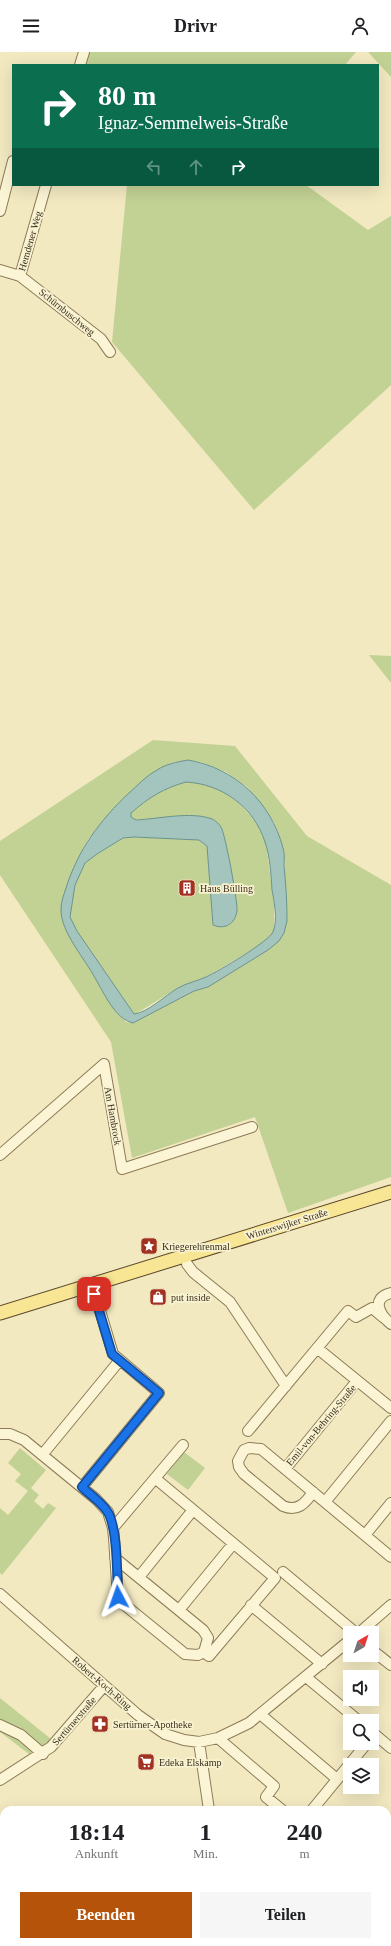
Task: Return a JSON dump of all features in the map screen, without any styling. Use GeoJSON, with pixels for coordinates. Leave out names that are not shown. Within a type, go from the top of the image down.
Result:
{"type":"FeatureCollection","features":[{"type":"Feature","properties":{"kind":"main road","name":"Winterswijker Straße"},"geometry":{"type":"LineString","coordinates":[[0,1312],[391,1192]]}},
{"type":"Feature","properties":{"kind":"street"},"geometry":{"type":"LineString","coordinates":[[80,64],[84,52]]}},
{"type":"Feature","properties":{"kind":"street"},"geometry":{"type":"LineString","coordinates":[[0,211],[12,165]]}},
{"type":"Feature","properties":{"kind":"street","name":"Hemdener Weg"},"geometry":{"type":"LineString","coordinates":[[0,270],[20,276],[46,186]]}},
{"type":"Feature","properties":{"kind":"street","name":"Schürnbuschweg"},"geometry":{"type":"LineString","coordinates":[[20,276],[101,339],[110,352]]}},
{"type":"Feature","properties":{"kind":"street","name":"Am Hambrock"},"geometry":{"type":"LineString","coordinates":[[0,1155],[104,1064],[122,1169],[252,1127]]}},
{"type":"Feature","properties":{"kind":"street"},"geometry":{"type":"LineString","coordinates":[[187,1264],[193,1272],[230,1302],[286,1386]]}},
{"type":"Feature","properties":{"kind":"street"},"geometry":{"type":"LineString","coordinates":[[388,1321],[380,1312],[378,1306],[382,1298],[391,1293]]}},
{"type":"Feature","properties":{"kind":"street"},"geometry":{"type":"LineString","coordinates":[[82,1487],[159,1393],[112,1354],[94,1294]]}},
{"type":"Feature","properties":{"kind":"street"},"geometry":{"type":"LineString","coordinates":[[248,1431],[348,1311],[356,1317],[372,1308],[388,1321]]}},
{"type":"Feature","properties":{"kind":"street","name":"Emil-von-Behring-Straße"},"geometry":{"type":"LineString","coordinates":[[317,1348],[391,1408]]}},
{"type":"Feature","properties":{"kind":"street"},"geometry":{"type":"LineString","coordinates":[[42,1455],[120,1360]]}},
{"type":"Feature","properties":{"kind":"street","name":"Emil-von-Behring-Straße"},"geometry":{"type":"LineString","coordinates":[[285,1469],[357,1381]]}},
{"type":"Feature","properties":{"kind":"street"},"geometry":{"type":"LineString","coordinates":[[325,1502],[391,1421]]}},
{"type":"Feature","properties":{"kind":"street"},"geometry":{"type":"LineString","coordinates":[[0,1434],[10,1434],[20,1437],[82,1487],[108,1512],[113,1528],[118,1597],[120,1602],[184,1654],[198,1655],[204,1652],[208,1638],[203,1630],[116,1558]]}},
{"type":"Feature","properties":{"kind":"street"},"geometry":{"type":"LineString","coordinates":[[113,1528],[156,1479],[183,1445]]}},
{"type":"Feature","properties":{"kind":"street","name":"Emil-von-Behring-Straße"},"geometry":{"type":"LineString","coordinates":[[313,1492],[305,1503],[298,1508],[290,1509],[283,1506],[244,1474],[239,1467],[238,1461],[244,1450],[255,1448],[260,1449],[313,1492],[391,1557]]}},
{"type":"Feature","properties":{"kind":"street"},"geometry":{"type":"LineString","coordinates":[[156,1479],[275,1578],[208,1656],[204,1652]]}},
{"type":"Feature","properties":{"kind":"street"},"geometry":{"type":"LineString","coordinates":[[365,1535],[391,1503]]}},
{"type":"Feature","properties":{"kind":"street"},"geometry":{"type":"LineString","coordinates":[[139,1577],[193,1510]]}},
{"type":"Feature","properties":{"kind":"street"},"geometry":{"type":"LineString","coordinates":[[179,1610],[233,1544]]}},
{"type":"Feature","properties":{"kind":"street"},"geometry":{"type":"LineString","coordinates":[[282,1572],[348,1626]]}},
{"type":"Feature","properties":{"kind":"street","name":"Robert-Koch-Ring"},"geometry":{"type":"LineString","coordinates":[[0,1594],[138,1715],[165,1734],[184,1740],[199,1742],[218,1738],[249,1723],[343,1646]]}},
{"type":"Feature","properties":{"kind":"street"},"geometry":{"type":"LineString","coordinates":[[366,1626],[391,1605]]}},
{"type":"Feature","properties":{"kind":"street"},"geometry":{"type":"LineString","coordinates":[[251,1606],[322,1664]]}},
{"type":"Feature","properties":{"kind":"street"},"geometry":{"type":"LineString","coordinates":[[379,1656],[391,1665]]}},
{"type":"Feature","properties":{"kind":"street"},"geometry":{"type":"LineString","coordinates":[[306,1677],[351,1714]]}},
{"type":"Feature","properties":{"kind":"street","name":"Sertürnerstraße"},"geometry":{"type":"LineString","coordinates":[[0,1780],[43,1754],[57,1741],[104,1686]]}},
{"type":"Feature","properties":{"kind":"street"},"geometry":{"type":"LineString","coordinates":[[260,1714],[338,1779]]}},
{"type":"Feature","properties":{"kind":"street","name":"Sertürnerstraße"},"geometry":{"type":"LineString","coordinates":[[0,1725],[21,1735],[43,1754]]}},
{"type":"Feature","properties":{"kind":"street"},"geometry":{"type":"LineString","coordinates":[[218,1738],[274,1786],[266,1797],[277,1806]]}},
{"type":"Feature","properties":{"kind":"street"},"geometry":{"type":"LineString","coordinates":[[379,1739],[391,1748]]}},
{"type":"Feature","properties":{"kind":"street"},"geometry":{"type":"LineString","coordinates":[[199,1742],[208,1806]]}},
{"type":"Feature","properties":{"kind":"street"},"geometry":{"type":"LineString","coordinates":[[315,1806],[361,1750]]}},
{"type":"Feature","properties":{"kind":"green space"},"geometry":{"type":"Polygon","coordinates":[[[85,52],[356,52],[346,64],[82,64],[85,52]]]}},
{"type":"Feature","properties":{"kind":"green space"},"geometry":{"type":"Polygon","coordinates":[[[368,52],[391,52],[391,77],[368,52]]]}},
{"type":"Feature","properties":{"kind":"green space"},"geometry":{"type":"Polygon","coordinates":[[[127,186],[307,186],[368,230],[391,216],[391,385],[254,510],[112,342],[127,186]]]}},
{"type":"Feature","properties":{"kind":"green space"},"geometry":{"type":"Polygon","coordinates":[[[369,655],[391,656],[391,683],[369,655]]]}},
{"type":"Feature","properties":{"kind":"green space"},"geometry":{"type":"Polygon","coordinates":[[[153,740],[235,746],[307,836],[391,885],[391,1177],[288,1213],[255,1117],[132,1158],[111,1042],[0,875],[0,841],[153,740]],[[188,760],[171,763],[89,838],[74,866],[61,909],[63,923],[72,941],[116,1011],[126,1022],[133,1023],[194,991],[208,987],[268,950],[287,921],[284,850],[275,824],[267,811],[247,787],[226,772],[201,762],[188,760]]]}},
{"type":"Feature","properties":{"kind":"green space"},"geometry":{"type":"Polygon","coordinates":[[[186,782],[203,783],[221,791],[237,801],[256,822],[266,842],[274,904],[274,931],[268,940],[233,961],[206,977],[178,988],[134,1014],[77,931],[70,917],[75,885],[85,863],[123,838],[134,837],[199,840],[207,846],[213,925],[228,926],[233,920],[237,910],[228,854],[221,827],[146,819],[135,820],[131,817],[131,813],[150,798],[163,790],[186,782]]]}},
{"type":"Feature","properties":{"kind":"green space"},"geometry":{"type":"Polygon","coordinates":[[[20,1448],[46,1470],[31,1488],[39,1495],[34,1501],[43,1509],[48,1503],[56,1508],[2,1575],[0,1573],[0,1508],[8,1515],[28,1491],[15,1481],[21,1474],[8,1463],[20,1448]]]}},
{"type":"Feature","properties":{"kind":"green space"},"geometry":{"type":"Polygon","coordinates":[[[184,1452],[205,1468],[188,1490],[167,1474],[184,1452]]]}},
{"type":"Feature","properties":{"kind":"green space"},"geometry":{"type":"Polygon","coordinates":[[[0,1698],[51,1739],[37,1751],[29,1754],[0,1732],[0,1698]]]}},
{"type":"Feature","properties":{"kind":"water"},"geometry":{"type":"Polygon","coordinates":[[[188,760],[205,764],[236,779],[249,790],[270,816],[284,852],[287,921],[284,933],[279,941],[268,950],[208,987],[194,991],[133,1023],[127,1021],[115,1011],[91,970],[74,945],[64,926],[62,918],[61,909],[64,893],[77,861],[91,836],[118,803],[149,775],[160,768],[188,760]],[[186,782],[163,790],[131,813],[131,817],[136,820],[174,816],[194,816],[212,819],[218,823],[223,832],[237,905],[236,916],[229,925],[222,927],[213,925],[207,846],[199,840],[134,837],[123,838],[85,863],[75,885],[70,917],[77,931],[134,1014],[145,1010],[178,988],[206,977],[232,963],[269,937],[273,932],[275,911],[271,871],[267,847],[260,829],[245,808],[235,800],[212,787],[186,782]]]}},
{"type":"Feature","properties":{"kind":"place","name":"Haus Bülling"},"geometry":{"type":"Point","coordinates":[187,888]}},
{"type":"Feature","properties":{"kind":"place","name":"Kriegerehrenmal"},"geometry":{"type":"Point","coordinates":[149,1246]}},
{"type":"Feature","properties":{"kind":"place","name":"put inside"},"geometry":{"type":"Point","coordinates":[158,1297]}},
{"type":"Feature","properties":{"kind":"place","name":"Sertürner-Apotheke"},"geometry":{"type":"Point","coordinates":[100,1724]}},
{"type":"Feature","properties":{"kind":"place","name":"Edeka Elskamp"},"geometry":{"type":"Point","coordinates":[146,1762]}},
{"type":"Feature","properties":{"kind":"route"},"geometry":{"type":"LineString","coordinates":[[94,1294],[112,1354],[159,1393],[82,1487],[108,1512],[113,1528],[118,1597]]}}]}
